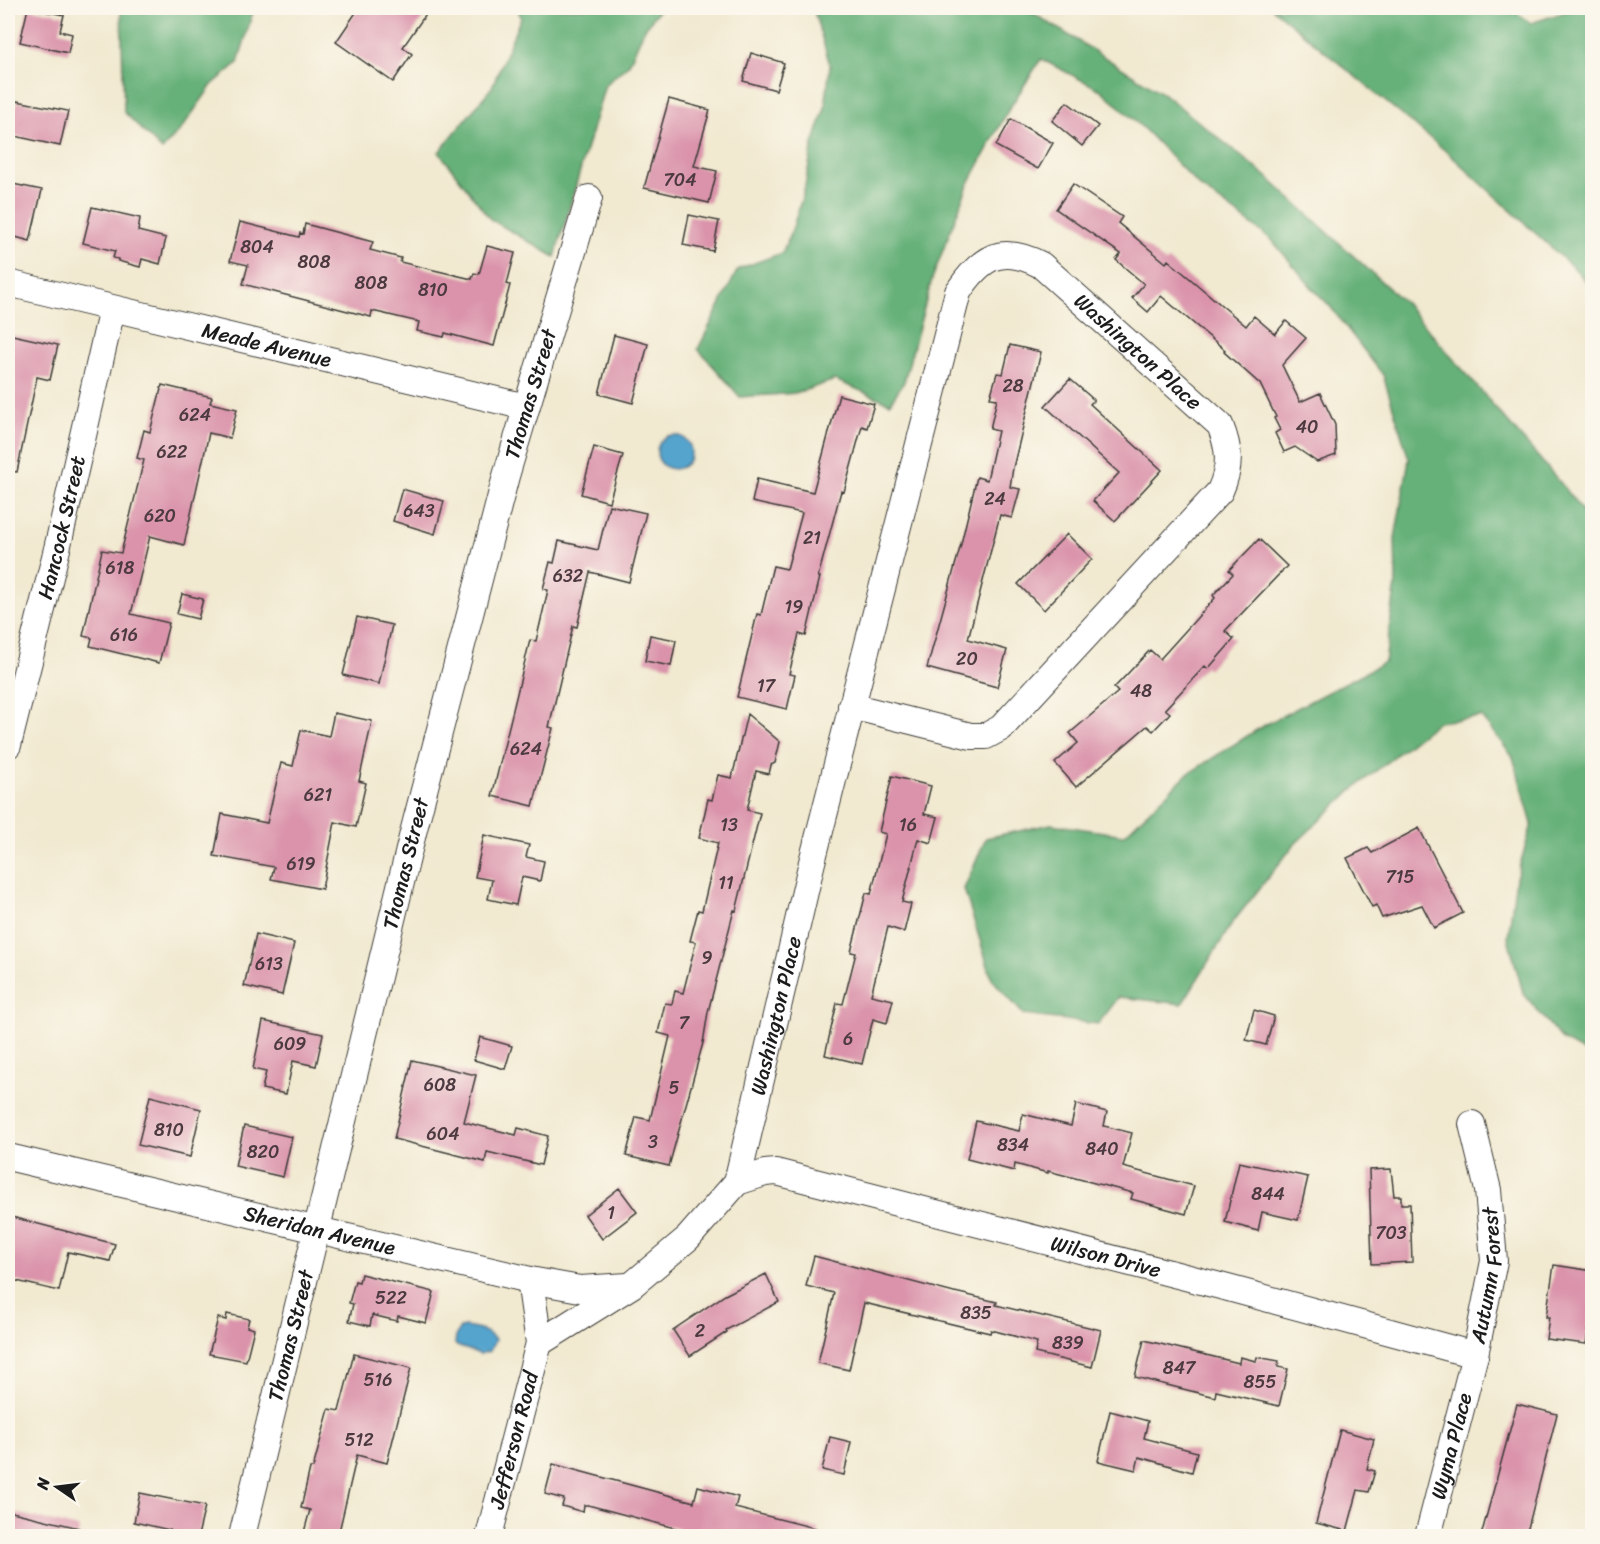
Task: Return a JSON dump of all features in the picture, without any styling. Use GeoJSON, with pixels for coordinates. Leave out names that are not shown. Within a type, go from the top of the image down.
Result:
{"type":"FeatureCollection","features":[{"type":"Feature","properties":{"kind":"street","name":"Thomas Street"},"geometry":{"type":"LineString","coordinates":[[242,1536],[417,818],[506,476],[589,198]]}},
{"type":"Feature","properties":{"kind":"street","name":"Washington Place"},"geometry":{"type":"LineString","coordinates":[[632,1285],[688,1238],[737,1182],[811,866],[851,706],[958,292],[971,273],[988,259],[1008,255],[1026,257],[1041,265],[1220,425],[1228,446],[1228,465],[1224,483],[1220,491],[1001,729],[986,736],[971,736],[851,706]]}},
{"type":"Feature","properties":{"kind":"street","name":"Meade Avenue"},"geometry":{"type":"LineString","coordinates":[[8,283],[526,407]]}},
{"type":"Feature","properties":{"kind":"street","name":"Hancock Street"},"geometry":{"type":"LineString","coordinates":[[8,745],[57,549],[112,309]]}},
{"type":"Feature","properties":{"kind":"street","name":"Autumn Forest"},"geometry":{"type":"LineString","coordinates":[[1472,1124],[1488,1190],[1494,1261],[1475,1355]]}},
{"type":"Feature","properties":{"kind":"street","name":"Sheridan Avenue"},"geometry":{"type":"LineString","coordinates":[[8,1157],[530,1280],[580,1289],[632,1285]]}},
{"type":"Feature","properties":{"kind":"street","name":"Wilson Drive"},"geometry":{"type":"LineString","coordinates":[[737,1182],[776,1172],[1217,1285],[1475,1355]]}},
{"type":"Feature","properties":{"kind":"street","name":"Jefferson Road"},"geometry":{"type":"LineString","coordinates":[[489,1536],[539,1343],[530,1280]]}},
{"type":"Feature","properties":{"kind":"street","name":"Jefferson Road"},"geometry":{"type":"LineString","coordinates":[[539,1343],[632,1285]]}},
{"type":"Feature","properties":{"kind":"street","name":"Wyma Place"},"geometry":{"type":"LineString","coordinates":[[1428,1536],[1475,1355]]}},
{"type":"Feature","properties":{"kind":"green space"},"geometry":{"type":"Polygon","coordinates":[[[121,8],[254,8],[238,63],[212,85],[182,128],[162,150],[124,112],[121,8]]]}},
{"type":"Feature","properties":{"kind":"green space"},"geometry":{"type":"Polygon","coordinates":[[[517,8],[660,8],[644,30],[629,64],[605,85],[555,257],[490,219],[439,152],[492,87],[521,17],[517,8]]]}},
{"type":"Feature","properties":{"kind":"green space"},"geometry":{"type":"Polygon","coordinates":[[[810,8],[1025,8],[1164,94],[1266,176],[1405,303],[1565,488],[1592,524],[1592,1057],[1562,1040],[1523,993],[1508,938],[1516,878],[1532,824],[1513,757],[1481,717],[1437,722],[1351,791],[1294,845],[1233,922],[1182,1004],[1119,997],[1098,1024],[1024,1015],[992,979],[964,889],[986,838],[1051,824],[1124,835],[1186,775],[1263,726],[1385,662],[1396,582],[1395,538],[1409,459],[1383,375],[1329,305],[1271,239],[1199,186],[1146,131],[1101,90],[1041,59],[1009,109],[968,185],[932,279],[904,382],[890,403],[835,380],[797,393],[740,397],[698,349],[738,269],[782,253],[793,227],[804,191],[813,144],[825,108],[830,65],[814,11],[810,8]]]}},
{"type":"Feature","properties":{"kind":"green space"},"geometry":{"type":"Polygon","coordinates":[[[1272,8],[1510,8],[1531,23],[1577,8],[1592,8],[1592,290],[1579,273],[1448,153],[1272,8]]]}},
{"type":"Feature","properties":{"kind":"water"},"geometry":{"type":"Polygon","coordinates":[[[674,435],[686,440],[691,452],[686,464],[674,469],[662,464],[657,452],[662,440],[674,435]]]}},
{"type":"Feature","properties":{"kind":"water"},"geometry":{"type":"Polygon","coordinates":[[[460,1328],[482,1330],[489,1334],[495,1340],[490,1351],[480,1354],[457,1346],[455,1344],[456,1335],[460,1328]]]}},
{"type":"Feature","properties":{"kind":"building"},"geometry":{"type":"Polygon","coordinates":[[[28,8],[64,15],[60,31],[72,34],[68,53],[20,42],[28,8]]]}},
{"type":"Feature","properties":{"kind":"building"},"geometry":{"type":"Polygon","coordinates":[[[359,8],[430,8],[403,47],[412,54],[393,82],[336,42],[359,8]]]}},
{"type":"Feature","properties":{"kind":"building"},"geometry":{"type":"Polygon","coordinates":[[[751,53],[784,63],[776,90],[743,81],[751,53]]]}},
{"type":"Feature","properties":{"kind":"building"},"geometry":{"type":"Polygon","coordinates":[[[669,99],[710,110],[694,166],[717,171],[709,203],[644,188],[669,99]]]}},
{"type":"Feature","properties":{"kind":"building"},"geometry":{"type":"Polygon","coordinates":[[[17,101],[68,111],[60,146],[10,135],[17,101]]]}},
{"type":"Feature","properties":{"kind":"building"},"geometry":{"type":"Polygon","coordinates":[[[1067,102],[1098,126],[1082,146],[1052,121],[1067,102]]]}},
{"type":"Feature","properties":{"kind":"building"},"geometry":{"type":"Polygon","coordinates":[[[1011,119],[1053,143],[1038,169],[996,146],[1011,119]]]}},
{"type":"Feature","properties":{"kind":"building"},"geometry":{"type":"Polygon","coordinates":[[[8,183],[42,190],[30,241],[8,235],[8,183]]]}},
{"type":"Feature","properties":{"kind":"building"},"geometry":{"type":"Polygon","coordinates":[[[1073,184],[1122,217],[1118,223],[1166,263],[1168,260],[1246,326],[1254,316],[1275,334],[1286,321],[1306,338],[1282,365],[1300,402],[1320,393],[1335,425],[1336,455],[1317,462],[1295,447],[1284,452],[1275,433],[1280,430],[1274,418],[1276,417],[1260,384],[1224,352],[1225,350],[1161,296],[1148,312],[1132,298],[1144,284],[1116,260],[1121,254],[1056,209],[1073,184]]]}},
{"type":"Feature","properties":{"kind":"building"},"geometry":{"type":"Polygon","coordinates":[[[92,207],[140,218],[138,231],[166,238],[160,264],[142,259],[140,267],[118,261],[113,258],[115,251],[83,243],[92,207]]]}},
{"type":"Feature","properties":{"kind":"building"},"geometry":{"type":"Polygon","coordinates":[[[689,215],[719,221],[713,251],[683,245],[689,215]]]}},
{"type":"Feature","properties":{"kind":"building"},"geometry":{"type":"Polygon","coordinates":[[[240,222],[299,237],[300,233],[303,234],[305,224],[373,242],[370,250],[401,258],[400,262],[472,279],[474,273],[479,274],[487,246],[515,253],[507,284],[510,285],[494,346],[445,333],[444,337],[417,331],[419,322],[372,311],[371,317],[243,284],[248,265],[230,261],[240,222]]]}},
{"type":"Feature","properties":{"kind":"building"},"geometry":{"type":"Polygon","coordinates":[[[8,334],[58,345],[50,380],[37,377],[17,472],[8,471],[8,334]]]}},
{"type":"Feature","properties":{"kind":"building"},"geometry":{"type":"Polygon","coordinates":[[[614,335],[648,344],[633,403],[599,394],[614,335]]]}},
{"type":"Feature","properties":{"kind":"building"},"geometry":{"type":"Polygon","coordinates":[[[1010,345],[1041,352],[1010,487],[1020,489],[1012,518],[1000,515],[968,639],[1007,650],[997,687],[927,668],[977,477],[987,480],[998,431],[990,429],[997,399],[990,398],[997,373],[1003,374],[1010,345]]]}},
{"type":"Feature","properties":{"kind":"building"},"geometry":{"type":"Polygon","coordinates":[[[1070,379],[1094,400],[1090,404],[1162,470],[1115,521],[1093,501],[1119,473],[1045,406],[1070,379]]]}},
{"type":"Feature","properties":{"kind":"building"},"geometry":{"type":"Polygon","coordinates":[[[162,385],[212,397],[210,403],[237,409],[230,438],[209,433],[184,545],[150,536],[131,614],[169,623],[159,663],[90,646],[92,638],[83,636],[102,550],[121,553],[144,460],[137,458],[144,430],[150,432],[162,385]]]}},
{"type":"Feature","properties":{"kind":"building"},"geometry":{"type":"Polygon","coordinates":[[[839,395],[874,404],[867,428],[862,426],[844,492],[841,491],[818,577],[820,577],[806,636],[799,634],[789,674],[795,675],[787,709],[737,697],[757,614],[761,615],[773,566],[787,569],[802,513],[752,502],[757,479],[813,492],[839,395]]]}},
{"type":"Feature","properties":{"kind":"building"},"geometry":{"type":"Polygon","coordinates":[[[594,447],[623,455],[609,502],[581,494],[594,447]]]}},
{"type":"Feature","properties":{"kind":"building"},"geometry":{"type":"Polygon","coordinates":[[[402,489],[444,501],[435,534],[393,521],[402,489]]]}},
{"type":"Feature","properties":{"kind":"building"},"geometry":{"type":"Polygon","coordinates":[[[609,505],[646,513],[629,582],[590,572],[577,627],[573,626],[549,727],[553,728],[533,806],[492,796],[530,640],[536,641],[548,590],[543,589],[550,562],[554,563],[559,541],[598,550],[609,505]]]}},
{"type":"Feature","properties":{"kind":"building"},"geometry":{"type":"Polygon","coordinates":[[[1067,534],[1092,559],[1044,610],[1018,584],[1067,534]]]}},
{"type":"Feature","properties":{"kind":"building"},"geometry":{"type":"Polygon","coordinates":[[[1259,539],[1287,566],[1225,631],[1234,639],[1208,669],[1205,666],[1165,709],[1170,713],[1153,731],[1147,726],[1076,787],[1055,763],[1078,743],[1070,733],[1118,692],[1114,688],[1150,650],[1160,659],[1215,598],[1213,595],[1233,574],[1229,570],[1259,539]]]}},
{"type":"Feature","properties":{"kind":"building"},"geometry":{"type":"Polygon","coordinates":[[[182,594],[203,599],[198,619],[177,614],[182,594]]]}},
{"type":"Feature","properties":{"kind":"building"},"geometry":{"type":"Polygon","coordinates":[[[357,617],[392,625],[379,684],[343,675],[357,617]]]}},
{"type":"Feature","properties":{"kind":"building"},"geometry":{"type":"Polygon","coordinates":[[[650,635],[676,640],[671,666],[645,661],[650,635]]]}},
{"type":"Feature","properties":{"kind":"building"},"geometry":{"type":"Polygon","coordinates":[[[334,713],[372,721],[359,781],[366,783],[356,827],[335,822],[322,889],[271,879],[274,867],[214,856],[222,814],[267,823],[281,763],[293,766],[301,730],[329,736],[334,713]]]}},
{"type":"Feature","properties":{"kind":"building"},"geometry":{"type":"Polygon","coordinates":[[[747,714],[780,742],[775,763],[771,765],[769,774],[756,771],[747,810],[760,813],[708,1012],[703,1043],[669,1166],[626,1156],[636,1117],[650,1120],[670,1036],[658,1033],[665,1003],[672,1004],[675,991],[683,993],[696,942],[690,941],[698,910],[702,911],[718,843],[699,838],[708,799],[712,800],[718,775],[732,778],[747,714]]]}},
{"type":"Feature","properties":{"kind":"building"},"geometry":{"type":"Polygon","coordinates":[[[892,776],[931,786],[924,814],[938,817],[931,843],[918,839],[902,902],[911,904],[904,932],[888,927],[871,995],[893,1000],[887,1023],[873,1019],[862,1064],[825,1055],[837,1003],[843,1004],[856,953],[851,952],[866,893],[871,894],[886,834],[879,832],[892,776]]]}},
{"type":"Feature","properties":{"kind":"building"},"geometry":{"type":"Polygon","coordinates":[[[1419,828],[1463,913],[1434,928],[1422,905],[1382,918],[1376,905],[1372,907],[1347,858],[1368,848],[1372,853],[1419,828]]]}},
{"type":"Feature","properties":{"kind":"building"},"geometry":{"type":"Polygon","coordinates":[[[484,835],[529,845],[526,857],[544,861],[540,881],[522,877],[516,905],[488,899],[492,880],[475,877],[484,835]]]}},
{"type":"Feature","properties":{"kind":"building"},"geometry":{"type":"Polygon","coordinates":[[[256,934],[294,943],[282,995],[244,986],[256,934]]]}},
{"type":"Feature","properties":{"kind":"building"},"geometry":{"type":"Polygon","coordinates":[[[1254,1010],[1274,1016],[1266,1045],[1246,1040],[1254,1010]]]}},
{"type":"Feature","properties":{"kind":"building"},"geometry":{"type":"Polygon","coordinates":[[[263,1021],[323,1034],[316,1066],[293,1061],[286,1094],[262,1089],[266,1072],[253,1069],[263,1021]]]}},
{"type":"Feature","properties":{"kind":"building"},"geometry":{"type":"Polygon","coordinates":[[[480,1037],[512,1046],[505,1069],[474,1060],[480,1037]]]}},
{"type":"Feature","properties":{"kind":"building"},"geometry":{"type":"Polygon","coordinates":[[[412,1060],[476,1075],[464,1122],[516,1135],[518,1128],[548,1136],[541,1165],[487,1152],[485,1162],[394,1139],[412,1060]]]}},
{"type":"Feature","properties":{"kind":"building"},"geometry":{"type":"Polygon","coordinates":[[[150,1096],[201,1109],[190,1157],[138,1145],[150,1096]]]}},
{"type":"Feature","properties":{"kind":"building"},"geometry":{"type":"Polygon","coordinates":[[[1076,1104],[1107,1112],[1104,1126],[1132,1133],[1123,1167],[1194,1186],[1186,1214],[1131,1199],[1133,1193],[1048,1171],[1048,1173],[1015,1164],[1014,1171],[967,1159],[976,1121],[1019,1131],[1023,1114],[1071,1126],[1076,1104]]]}},
{"type":"Feature","properties":{"kind":"building"},"geometry":{"type":"Polygon","coordinates":[[[244,1126],[292,1137],[283,1177],[235,1166],[244,1126]]]}},
{"type":"Feature","properties":{"kind":"building"},"geometry":{"type":"Polygon","coordinates":[[[1239,1162],[1308,1177],[1298,1220],[1262,1212],[1258,1231],[1225,1222],[1239,1162]]]}},
{"type":"Feature","properties":{"kind":"building"},"geometry":{"type":"Polygon","coordinates":[[[1391,1169],[1394,1196],[1401,1196],[1401,1204],[1410,1204],[1412,1262],[1372,1264],[1369,1170],[1391,1169]]]}},
{"type":"Feature","properties":{"kind":"building"},"geometry":{"type":"Polygon","coordinates":[[[619,1188],[637,1212],[602,1239],[585,1215],[619,1188]]]}},
{"type":"Feature","properties":{"kind":"building"},"geometry":{"type":"Polygon","coordinates":[[[8,1216],[115,1244],[110,1261],[68,1252],[59,1291],[8,1279],[8,1216]]]}},
{"type":"Feature","properties":{"kind":"building"},"geometry":{"type":"Polygon","coordinates":[[[814,1256],[997,1302],[996,1305],[1101,1330],[1092,1367],[1035,1353],[1037,1342],[864,1303],[849,1370],[818,1363],[834,1293],[806,1286],[814,1256]]]}},
{"type":"Feature","properties":{"kind":"building"},"geometry":{"type":"Polygon","coordinates":[[[1554,1265],[1593,1271],[1593,1302],[1586,1344],[1546,1339],[1549,1317],[1546,1317],[1554,1265]]]}},
{"type":"Feature","properties":{"kind":"building"},"geometry":{"type":"Polygon","coordinates":[[[361,1274],[434,1292],[426,1323],[398,1316],[397,1321],[372,1315],[370,1326],[349,1321],[353,1304],[349,1303],[355,1281],[359,1282],[361,1274]]]}},
{"type":"Feature","properties":{"kind":"building"},"geometry":{"type":"Polygon","coordinates":[[[766,1274],[779,1302],[726,1330],[727,1332],[690,1356],[673,1330],[725,1295],[766,1274]]]}},
{"type":"Feature","properties":{"kind":"building"},"geometry":{"type":"Polygon","coordinates":[[[227,1314],[249,1319],[247,1327],[254,1329],[246,1361],[209,1354],[218,1318],[226,1320],[227,1314]]]}},
{"type":"Feature","properties":{"kind":"building"},"geometry":{"type":"Polygon","coordinates":[[[1144,1340],[1239,1363],[1240,1357],[1256,1361],[1257,1357],[1279,1361],[1278,1367],[1288,1369],[1279,1406],[1216,1391],[1215,1397],[1135,1377],[1144,1340]]]}},
{"type":"Feature","properties":{"kind":"building"},"geometry":{"type":"Polygon","coordinates":[[[354,1354],[411,1368],[387,1463],[357,1455],[338,1536],[303,1536],[310,1510],[301,1508],[310,1468],[313,1468],[329,1409],[339,1411],[354,1354]]]}},
{"type":"Feature","properties":{"kind":"building"},"geometry":{"type":"Polygon","coordinates":[[[1517,1404],[1557,1414],[1526,1536],[1481,1536],[1517,1404]]]}},
{"type":"Feature","properties":{"kind":"building"},"geometry":{"type":"Polygon","coordinates":[[[1110,1411],[1148,1421],[1144,1438],[1197,1452],[1192,1472],[1139,1457],[1136,1470],[1098,1461],[1110,1411]]]}},
{"type":"Feature","properties":{"kind":"building"},"geometry":{"type":"Polygon","coordinates":[[[1340,1430],[1374,1439],[1367,1469],[1375,1471],[1369,1492],[1358,1490],[1347,1531],[1316,1523],[1340,1430]]]}},
{"type":"Feature","properties":{"kind":"building"},"geometry":{"type":"Polygon","coordinates":[[[830,1437],[851,1442],[844,1475],[822,1470],[830,1437]]]}},
{"type":"Feature","properties":{"kind":"building"},"geometry":{"type":"Polygon","coordinates":[[[553,1464],[694,1502],[698,1486],[738,1497],[735,1508],[819,1529],[818,1536],[705,1536],[588,1505],[584,1505],[583,1512],[562,1506],[564,1499],[545,1494],[553,1464]]]}},
{"type":"Feature","properties":{"kind":"building"},"geometry":{"type":"Polygon","coordinates":[[[140,1493],[205,1506],[198,1536],[169,1536],[170,1530],[134,1522],[140,1493]]]}},
{"type":"Feature","properties":{"kind":"building"},"geometry":{"type":"Polygon","coordinates":[[[8,1511],[79,1528],[78,1536],[8,1536],[8,1511]]]}}]}
